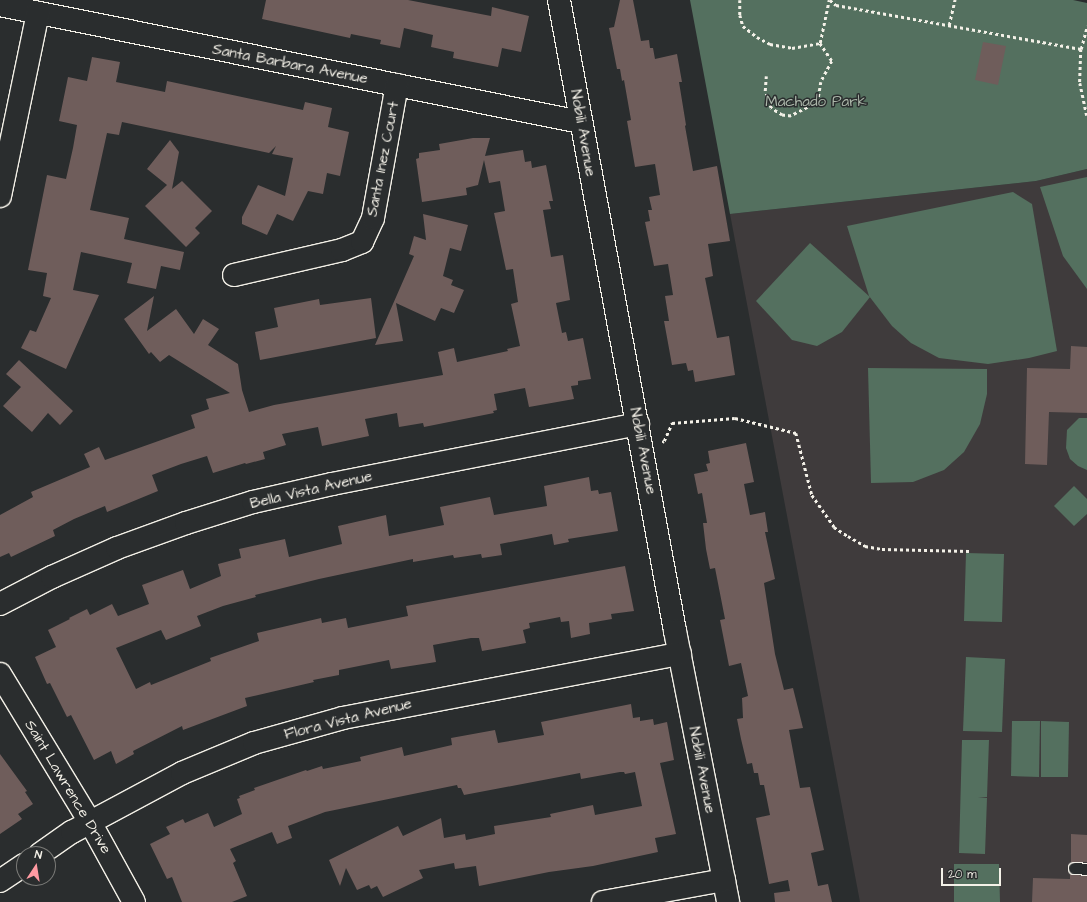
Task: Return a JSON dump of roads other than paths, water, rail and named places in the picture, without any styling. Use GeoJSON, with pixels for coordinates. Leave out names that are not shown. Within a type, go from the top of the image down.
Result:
{"type":"FeatureCollection","features":[{"type":"Feature","properties":{"kind":"street","name":"Nobili Avenue"},"geometry":{"type":"LineString","coordinates":[[559,0],[580,122],[728,902]]}},
{"type":"Feature","properties":{"kind":"street","name":"Santa Barbara Avenue"},"geometry":{"type":"LineString","coordinates":[[0,5],[580,122]]}},
{"type":"Feature","properties":{"kind":"street"},"geometry":{"type":"LineString","coordinates":[[0,196],[38,13]]}},
{"type":"Feature","properties":{"kind":"street","name":"Santa Inez Court"},"geometry":{"type":"LineString","coordinates":[[234,275],[342,250],[362,242],[373,218],[397,85]]}},
{"type":"Feature","properties":{"kind":"street","name":"Bella Vista Avenue"},"geometry":{"type":"LineString","coordinates":[[0,604],[52,576],[117,548],[186,523],[253,502],[332,484],[638,424]]}},
{"type":"Feature","properties":{"kind":"street","name":"Flora Vista Avenue"},"geometry":{"type":"LineString","coordinates":[[52,846],[90,822],[189,770],[254,743],[343,718],[680,654]]}},
{"type":"Feature","properties":{"kind":"street","name":"Saint Lawrence Drive"},"geometry":{"type":"LineString","coordinates":[[0,674],[90,822],[134,902]]}},
{"type":"Feature","properties":{"kind":"street"},"geometry":{"type":"LineString","coordinates":[[0,881],[16,870]]}},
{"type":"Feature","properties":{"kind":"street"},"geometry":{"type":"LineString","coordinates":[[603,902],[724,880]]}},
{"type":"Feature","properties":{"kind":"lane"},"geometry":{"type":"LineString","coordinates":[[1074,868],[1087,869]]}},
{"type":"Feature","properties":{"kind":"park label","name":"Machado Park"},"geometry":{"type":"Point","coordinates":[816,102]}}]}
